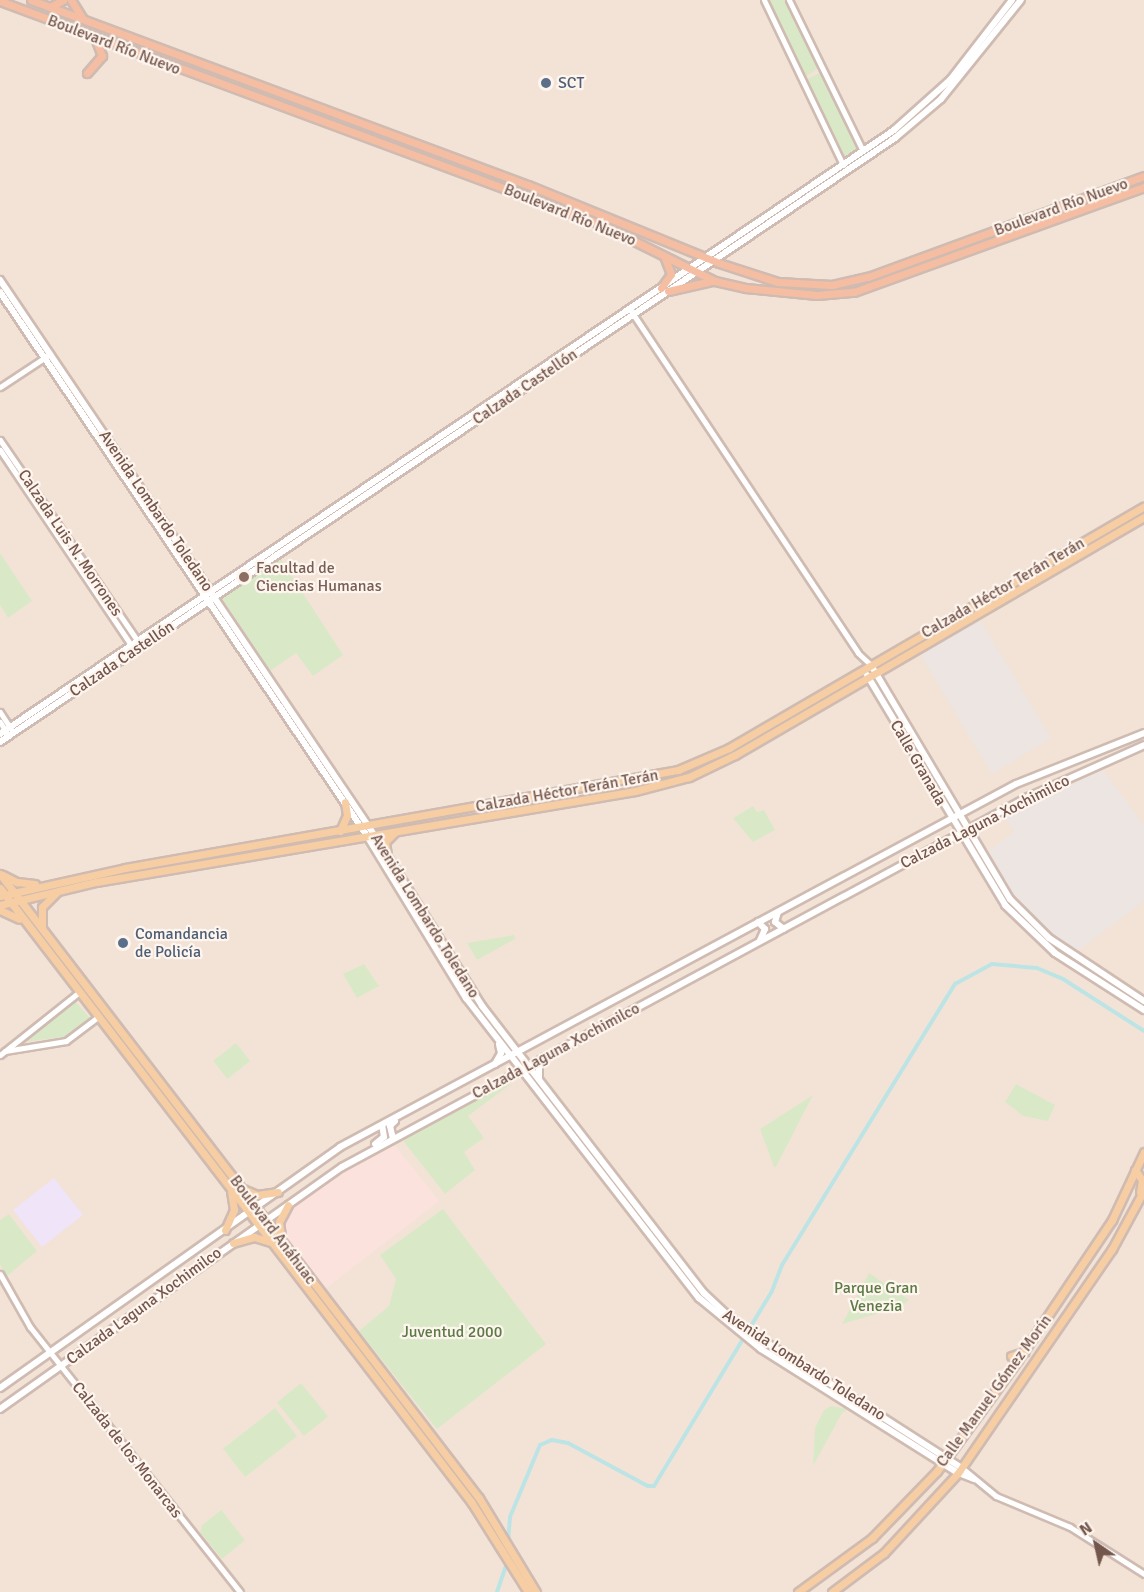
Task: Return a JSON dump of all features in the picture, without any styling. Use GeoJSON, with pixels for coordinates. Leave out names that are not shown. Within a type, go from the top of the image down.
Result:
{"type":"FeatureCollection","features":[{"type":"Feature","properties":{"kind":"highway","name":"Boulevard Río Nuevo"},"geometry":{"type":"LineString","coordinates":[[31,0],[507,177],[710,259],[778,282],[812,286],[849,282],[1144,176]]}},
{"type":"Feature","properties":{"kind":"highway"},"geometry":{"type":"LineString","coordinates":[[50,7],[63,0]]}},
{"type":"Feature","properties":{"kind":"highway"},"geometry":{"type":"LineString","coordinates":[[71,0],[85,21]]}},
{"type":"Feature","properties":{"kind":"highway","name":"Boulevard Río Nuevo"},"geometry":{"type":"LineString","coordinates":[[3,2],[600,224],[716,281],[746,288],[817,295],[854,292],[1144,188]]}},
{"type":"Feature","properties":{"kind":"highway"},"geometry":{"type":"LineString","coordinates":[[87,73],[102,56],[95,38]]}},
{"type":"Feature","properties":{"kind":"highway"},"geometry":{"type":"LineString","coordinates":[[484,181],[502,184],[507,177]]}},
{"type":"Feature","properties":{"kind":"highway"},"geometry":{"type":"LineString","coordinates":[[660,253],[671,269],[665,289]]}},
{"type":"Feature","properties":{"kind":"highway"},"geometry":{"type":"LineString","coordinates":[[665,289],[716,281]]}},
{"type":"Feature","properties":{"kind":"main road","name":"Calzada Castellón"},"geometry":{"type":"LineString","coordinates":[[817,187],[937,93],[1012,0]]}},
{"type":"Feature","properties":{"kind":"main road","name":"Calzada Castellón"},"geometry":{"type":"LineString","coordinates":[[0,742],[8,732],[136,645],[631,311],[907,130],[941,99],[1021,0]]}},
{"type":"Feature","properties":{"kind":"main road"},"geometry":{"type":"LineString","coordinates":[[283,108],[312,113],[317,107]]}},
{"type":"Feature","properties":{"kind":"main road"},"geometry":{"type":"LineString","coordinates":[[849,170],[863,151]]}},
{"type":"Feature","properties":{"kind":"main road","name":"Avenida Lombardo Toledano"},"geometry":{"type":"LineString","coordinates":[[0,281],[47,356],[209,596],[253,666],[345,802],[366,828]]}},
{"type":"Feature","properties":{"kind":"main road","name":"Avenida Lombardo Toledano"},"geometry":{"type":"LineString","coordinates":[[0,292],[47,356]]}},
{"type":"Feature","properties":{"kind":"main road","name":"Calzada Héctor Terán Terán"},"geometry":{"type":"LineString","coordinates":[[2,893],[131,867],[366,828],[678,770],[729,748],[1144,506]]}},
{"type":"Feature","properties":{"kind":"main road","name":"Calzada Héctor Terán Terán"},"geometry":{"type":"LineString","coordinates":[[0,905],[96,882],[635,790],[689,777],[735,755],[1144,517]]}},
{"type":"Feature","properties":{"kind":"main road","name":"Avenida Lombardo Toledano"},"geometry":{"type":"LineString","coordinates":[[209,596],[254,655],[295,716],[366,828],[452,974],[511,1057],[699,1298],[746,1334],[960,1470]]}},
{"type":"Feature","properties":{"kind":"main road"},"geometry":{"type":"LineString","coordinates":[[237,642],[249,655],[254,655]]}},
{"type":"Feature","properties":{"kind":"main road","name":"Calle Granada"},"geometry":{"type":"LineString","coordinates":[[871,665],[1000,885],[1034,925],[1065,950],[1144,1002]]}},
{"type":"Feature","properties":{"kind":"main road"},"geometry":{"type":"LineString","coordinates":[[253,666],[272,681]]}},
{"type":"Feature","properties":{"kind":"main road","name":"Calle Granada"},"geometry":{"type":"LineString","coordinates":[[863,669],[993,888],[1023,925],[1055,953],[1144,1010]]}},
{"type":"Feature","properties":{"kind":"main road"},"geometry":{"type":"LineString","coordinates":[[278,703],[289,716],[295,716]]}},
{"type":"Feature","properties":{"kind":"main road","name":"Calzada Laguna Xochimilco"},"geometry":{"type":"LineString","coordinates":[[0,1388],[249,1214],[336,1149],[958,815],[1038,774],[1144,733]]}},
{"type":"Feature","properties":{"kind":"main road","name":"Calzada Laguna Xochimilco"},"geometry":{"type":"LineString","coordinates":[[0,1408],[342,1167],[1035,793],[1144,745]]}},
{"type":"Feature","properties":{"kind":"main road"},"geometry":{"type":"LineString","coordinates":[[340,831],[347,815],[345,802]]}},
{"type":"Feature","properties":{"kind":"main road"},"geometry":{"type":"LineString","coordinates":[[387,855],[385,842],[397,831]]}},
{"type":"Feature","properties":{"kind":"main road","name":"Avenida Lombardo Toledano"},"geometry":{"type":"LineString","coordinates":[[370,835],[387,855],[461,973],[518,1053],[710,1301],[746,1334]]}},
{"type":"Feature","properties":{"kind":"main road"},"geometry":{"type":"LineString","coordinates":[[160,871],[204,859],[205,854]]}},
{"type":"Feature","properties":{"kind":"main road"},"geometry":{"type":"LineString","coordinates":[[96,882],[98,875],[131,867]]}},
{"type":"Feature","properties":{"kind":"main road"},"geometry":{"type":"LineString","coordinates":[[0,873],[17,882],[43,885]]}},
{"type":"Feature","properties":{"kind":"main road","name":"Boulevard Anáhuac"},"geometry":{"type":"LineString","coordinates":[[0,873],[44,934],[471,1488],[536,1592]]}},
{"type":"Feature","properties":{"kind":"main road"},"geometry":{"type":"LineString","coordinates":[[44,934],[40,919],[42,907],[62,889]]}},
{"type":"Feature","properties":{"kind":"main road","name":"Boulevard Anáhuac"},"geometry":{"type":"LineString","coordinates":[[2,893],[500,1545],[528,1592]]}},
{"type":"Feature","properties":{"kind":"main road"},"geometry":{"type":"LineString","coordinates":[[0,910],[24,923]]}},
{"type":"Feature","properties":{"kind":"main road"},"geometry":{"type":"LineString","coordinates":[[778,912],[775,922],[784,928]]}},
{"type":"Feature","properties":{"kind":"main road"},"geometry":{"type":"LineString","coordinates":[[757,943],[765,929],[758,922]]}},
{"type":"Feature","properties":{"kind":"main road"},"geometry":{"type":"LineString","coordinates":[[452,974],[461,973]]}},
{"type":"Feature","properties":{"kind":"main road"},"geometry":{"type":"LineString","coordinates":[[78,993],[104,1011]]}},
{"type":"Feature","properties":{"kind":"main road"},"geometry":{"type":"LineString","coordinates":[[495,1065],[501,1053],[496,1037]]}},
{"type":"Feature","properties":{"kind":"main road"},"geometry":{"type":"LineString","coordinates":[[540,1082],[538,1070],[546,1056]]}},
{"type":"Feature","properties":{"kind":"main road"},"geometry":{"type":"LineString","coordinates":[[158,1095],[168,1093]]}},
{"type":"Feature","properties":{"kind":"main road"},"geometry":{"type":"LineString","coordinates":[[393,1139],[393,1122],[436,1096]]}},
{"type":"Feature","properties":{"kind":"main road"},"geometry":{"type":"LineString","coordinates":[[180,1124],[206,1153],[214,1153]]}},
{"type":"Feature","properties":{"kind":"main road"},"geometry":{"type":"LineString","coordinates":[[342,1167],[382,1140],[385,1132],[382,1125]]}},
{"type":"Feature","properties":{"kind":"main road","name":"Calle Manuel Gómez Morín"},"geometry":{"type":"LineString","coordinates":[[798,1592],[872,1538],[910,1503],[945,1460],[1009,1374],[1112,1220],[1144,1152]]}},
{"type":"Feature","properties":{"kind":"main road"},"geometry":{"type":"LineString","coordinates":[[1135,1209],[1142,1182],[1136,1170]]}},
{"type":"Feature","properties":{"kind":"main road"},"geometry":{"type":"LineString","coordinates":[[605,1178],[617,1190],[623,1189]]}},
{"type":"Feature","properties":{"kind":"main road"},"geometry":{"type":"LineString","coordinates":[[238,1185],[257,1195],[278,1192]]}},
{"type":"Feature","properties":{"kind":"main road"},"geometry":{"type":"LineString","coordinates":[[225,1230],[234,1210],[231,1190]]}},
{"type":"Feature","properties":{"kind":"main road","name":"Calle Manuel Gómez Morín"},"geometry":{"type":"LineString","coordinates":[[832,1592],[884,1553],[960,1470],[1078,1299],[1135,1209],[1144,1190]]}},
{"type":"Feature","properties":{"kind":"main road"},"geometry":{"type":"LineString","coordinates":[[283,1242],[279,1222],[288,1205]]}},
{"type":"Feature","properties":{"kind":"main road"},"geometry":{"type":"LineString","coordinates":[[628,1206],[643,1214]]}},
{"type":"Feature","properties":{"kind":"main road"},"geometry":{"type":"LineString","coordinates":[[233,1243],[254,1237],[271,1243]]}},
{"type":"Feature","properties":{"kind":"main road"},"geometry":{"type":"LineString","coordinates":[[300,1281],[318,1297],[323,1296]]}},
{"type":"Feature","properties":{"kind":"main road"},"geometry":{"type":"LineString","coordinates":[[1065,1291],[1067,1303],[1078,1299]]}},
{"type":"Feature","properties":{"kind":"main road"},"geometry":{"type":"LineString","coordinates":[[1052,1310],[1059,1314],[1060,1324]]}},
{"type":"Feature","properties":{"kind":"main road"},"geometry":{"type":"LineString","coordinates":[[1009,1374],[1010,1357],[1024,1352]]}},
{"type":"Feature","properties":{"kind":"street"},"geometry":{"type":"LineString","coordinates":[[764,0],[843,165]]}},
{"type":"Feature","properties":{"kind":"street"},"geometry":{"type":"LineString","coordinates":[[789,0],[863,151]]}},
{"type":"Feature","properties":{"kind":"street","name":"Calle Granada"},"geometry":{"type":"LineString","coordinates":[[631,311],[858,653],[871,665]]}},
{"type":"Feature","properties":{"kind":"street"},"geometry":{"type":"LineString","coordinates":[[0,387],[47,356]]}},
{"type":"Feature","properties":{"kind":"street","name":"Calzada Luis N. Morrones"},"geometry":{"type":"LineString","coordinates":[[0,440],[14,466],[136,645]]}},
{"type":"Feature","properties":{"kind":"street","name":"Calzada Luis N. Morrones"},"geometry":{"type":"LineString","coordinates":[[0,450],[14,466]]}},
{"type":"Feature","properties":{"kind":"street","name":"Calle Granada"},"geometry":{"type":"LineString","coordinates":[[858,653],[863,669]]}},
{"type":"Feature","properties":{"kind":"street"},"geometry":{"type":"LineString","coordinates":[[0,712],[8,732]]}},
{"type":"Feature","properties":{"kind":"street"},"geometry":{"type":"LineString","coordinates":[[0,722],[8,732]]}},
{"type":"Feature","properties":{"kind":"street"},"geometry":{"type":"LineString","coordinates":[[2,1053],[24,1033],[78,993]]}},
{"type":"Feature","properties":{"kind":"street"},"geometry":{"type":"LineString","coordinates":[[2,1053],[66,1041],[97,1018]]}},
{"type":"Feature","properties":{"kind":"street"},"geometry":{"type":"LineString","coordinates":[[24,1033],[20,1041],[25,1047]]}},
{"type":"Feature","properties":{"kind":"street","name":"Calzada de los Monarcas"},"geometry":{"type":"LineString","coordinates":[[0,1274],[15,1305],[60,1366],[240,1592]]}},
{"type":"Feature","properties":{"kind":"street"},"geometry":{"type":"LineString","coordinates":[[960,1470],[996,1496],[1084,1534],[1144,1574]]}},
{"type":"Feature","properties":{"kind":"shaded area"},"geometry":{"type":"Polygon","coordinates":[[[0,0],[1144,0],[1144,1592],[0,1592],[0,0]]]}},
{"type":"Feature","properties":{"kind":"shaded area"},"geometry":{"type":"Polygon","coordinates":[[[980,620],[1051,738],[992,774],[921,656],[980,620]]]}},
{"type":"Feature","properties":{"kind":"shaded area"},"geometry":{"type":"Polygon","coordinates":[[[1103,770],[1144,825],[1144,901],[1075,953],[1018,903],[984,855],[1014,832],[1004,816],[1103,770]]]}},
{"type":"Feature","properties":{"kind":"shaded area"},"geometry":{"type":"Polygon","coordinates":[[[391,1145],[397,1148],[439,1201],[325,1289],[284,1238],[281,1222],[289,1209],[344,1170],[391,1145]]]}},
{"type":"Feature","properties":{"kind":"shaded area"},"geometry":{"type":"Polygon","coordinates":[[[54,1178],[83,1215],[42,1247],[13,1210],[54,1178]]]}},
{"type":"Feature","properties":{"kind":"green space"},"geometry":{"type":"Polygon","coordinates":[[[766,0],[785,0],[818,68],[803,79],[766,0]]]}},
{"type":"Feature","properties":{"kind":"green space"},"geometry":{"type":"Polygon","coordinates":[[[821,72],[860,150],[845,157],[806,80],[821,72]]]}},
{"type":"Feature","properties":{"kind":"green space"},"geometry":{"type":"Polygon","coordinates":[[[0,553],[32,601],[8,618],[0,605],[0,553]]]}},
{"type":"Feature","properties":{"kind":"green space"},"geometry":{"type":"Polygon","coordinates":[[[280,558],[343,655],[313,676],[296,653],[270,671],[222,598],[280,558]]]}},
{"type":"Feature","properties":{"kind":"green space"},"geometry":{"type":"Polygon","coordinates":[[[753,806],[757,812],[764,810],[775,830],[753,842],[733,818],[753,806]]]}},
{"type":"Feature","properties":{"kind":"green space"},"geometry":{"type":"Polygon","coordinates":[[[514,935],[515,939],[477,960],[467,943],[514,935]]]}},
{"type":"Feature","properties":{"kind":"green space"},"geometry":{"type":"Polygon","coordinates":[[[364,964],[379,986],[357,998],[343,974],[364,964]]]}},
{"type":"Feature","properties":{"kind":"green space"},"geometry":{"type":"Polygon","coordinates":[[[74,1000],[90,1018],[64,1037],[24,1042],[74,1000]]]}},
{"type":"Feature","properties":{"kind":"green space"},"geometry":{"type":"Polygon","coordinates":[[[236,1043],[250,1061],[227,1079],[213,1061],[236,1043]]]}},
{"type":"Feature","properties":{"kind":"green space"},"geometry":{"type":"Polygon","coordinates":[[[511,1084],[468,1116],[484,1138],[464,1152],[475,1170],[445,1194],[404,1142],[405,1136],[502,1085],[511,1084]]]}},
{"type":"Feature","properties":{"kind":"green space"},"geometry":{"type":"Polygon","coordinates":[[[1016,1084],[1055,1105],[1048,1121],[1023,1116],[1005,1102],[1016,1084]]]}},
{"type":"Feature","properties":{"kind":"green space"},"geometry":{"type":"Polygon","coordinates":[[[813,1095],[776,1167],[774,1167],[760,1129],[813,1095]]]}},
{"type":"Feature","properties":{"kind":"green space","name":"Juventud 2000"},"geometry":{"type":"Polygon","coordinates":[[[443,1209],[546,1344],[437,1429],[359,1331],[389,1306],[396,1279],[380,1255],[443,1209]]]}},
{"type":"Feature","properties":{"kind":"green space"},"geometry":{"type":"Polygon","coordinates":[[[9,1214],[37,1251],[6,1277],[0,1264],[0,1220],[9,1214]]]}},
{"type":"Feature","properties":{"kind":"green space","name":"Parque Gran Venezia"},"geometry":{"type":"Polygon","coordinates":[[[869,1273],[909,1300],[901,1307],[842,1324],[869,1273]]]}},
{"type":"Feature","properties":{"kind":"green space"},"geometry":{"type":"Polygon","coordinates":[[[301,1383],[328,1416],[304,1436],[277,1403],[301,1383]]]}},
{"type":"Feature","properties":{"kind":"green space"},"geometry":{"type":"Polygon","coordinates":[[[831,1406],[848,1409],[842,1413],[813,1466],[815,1428],[824,1410],[831,1406]]]}},
{"type":"Feature","properties":{"kind":"green space"},"geometry":{"type":"Polygon","coordinates":[[[275,1408],[297,1436],[245,1477],[223,1449],[275,1408]]]}},
{"type":"Feature","properties":{"kind":"green space"},"geometry":{"type":"Polygon","coordinates":[[[221,1510],[245,1540],[222,1559],[200,1532],[202,1525],[221,1510]]]}},
{"type":"Feature","properties":{"kind":"waterway"},"geometry":{"type":"LineString","coordinates":[[497,1592],[506,1566],[510,1517],[540,1445],[552,1440],[568,1443],[648,1486],[654,1486],[772,1291],[782,1265],[955,984],[992,964],[1037,968],[1063,979],[1144,1031]]}},
{"type":"Feature","properties":{"kind":"place","name":"SCT"},"geometry":{"type":"Point","coordinates":[546,83]}},
{"type":"Feature","properties":{"kind":"place","name":"Facultad de Ciencias Humanas"},"geometry":{"type":"Point","coordinates":[244,577]}},
{"type":"Feature","properties":{"kind":"place","name":"Comandancia de Policía"},"geometry":{"type":"Point","coordinates":[123,943]}}]}
